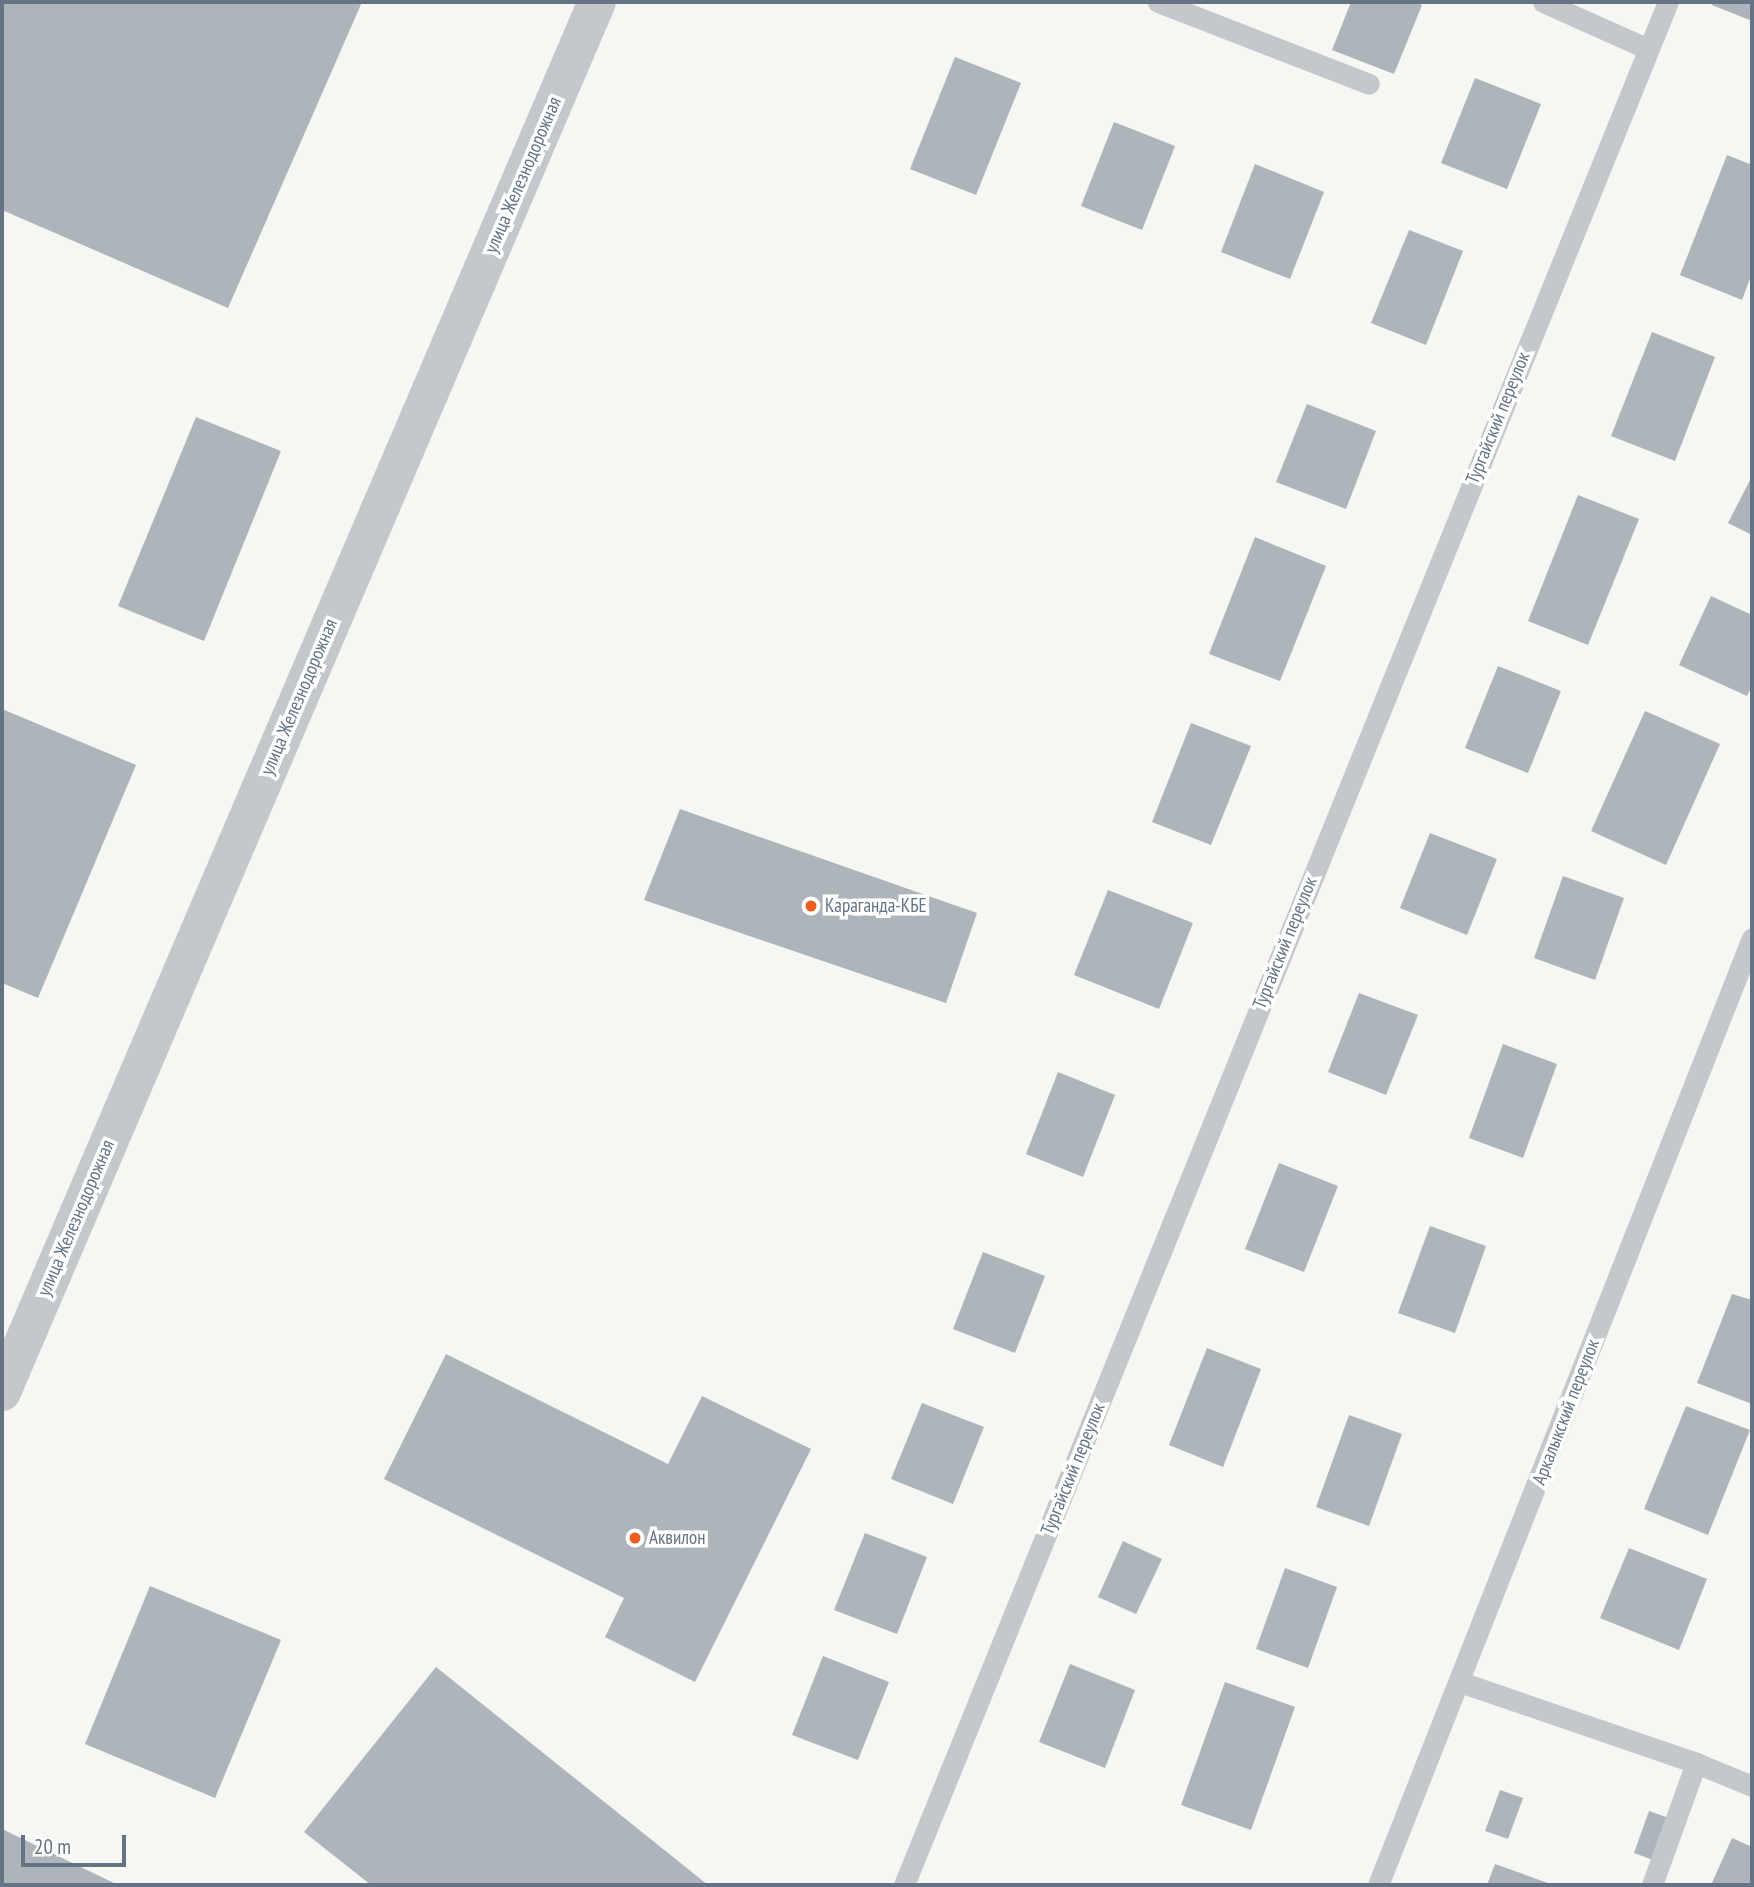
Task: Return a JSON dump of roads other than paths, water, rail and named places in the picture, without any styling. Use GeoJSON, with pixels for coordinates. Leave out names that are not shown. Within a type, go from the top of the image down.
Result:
{"type":"FeatureCollection","features":[{"type":"Feature","properties":{"kind":"street","name":"улица Железнодорожная"},"geometry":{"type":"LineString","coordinates":[[2,1392],[597,2]]}},
{"type":"Feature","properties":{"kind":"lane"},"geometry":{"type":"LineString","coordinates":[[1158,2],[1369,84]]}},
{"type":"Feature","properties":{"kind":"lane"},"geometry":{"type":"LineString","coordinates":[[1543,2],[1648,49]]}},
{"type":"Feature","properties":{"kind":"lane","name":"Тургайский переулок"},"geometry":{"type":"LineString","coordinates":[[904,1885],[1668,2]]}},
{"type":"Feature","properties":{"kind":"lane","name":"Аркалыкский переулок"},"geometry":{"type":"LineString","coordinates":[[1378,1885],[1752,938]]}},
{"type":"Feature","properties":{"kind":"lane"},"geometry":{"type":"LineString","coordinates":[[1460,1682],[1696,1763],[1752,1786]]}},
{"type":"Feature","properties":{"kind":"lane"},"geometry":{"type":"LineString","coordinates":[[1652,1885],[1696,1763]]}},
{"type":"Feature","properties":{"kind":"place","name":"Караганда-КБЕ"},"geometry":{"type":"Point","coordinates":[811,906]}},
{"type":"Feature","properties":{"kind":"place","name":"Аквилон"},"geometry":{"type":"Point","coordinates":[635,1538]}}]}
